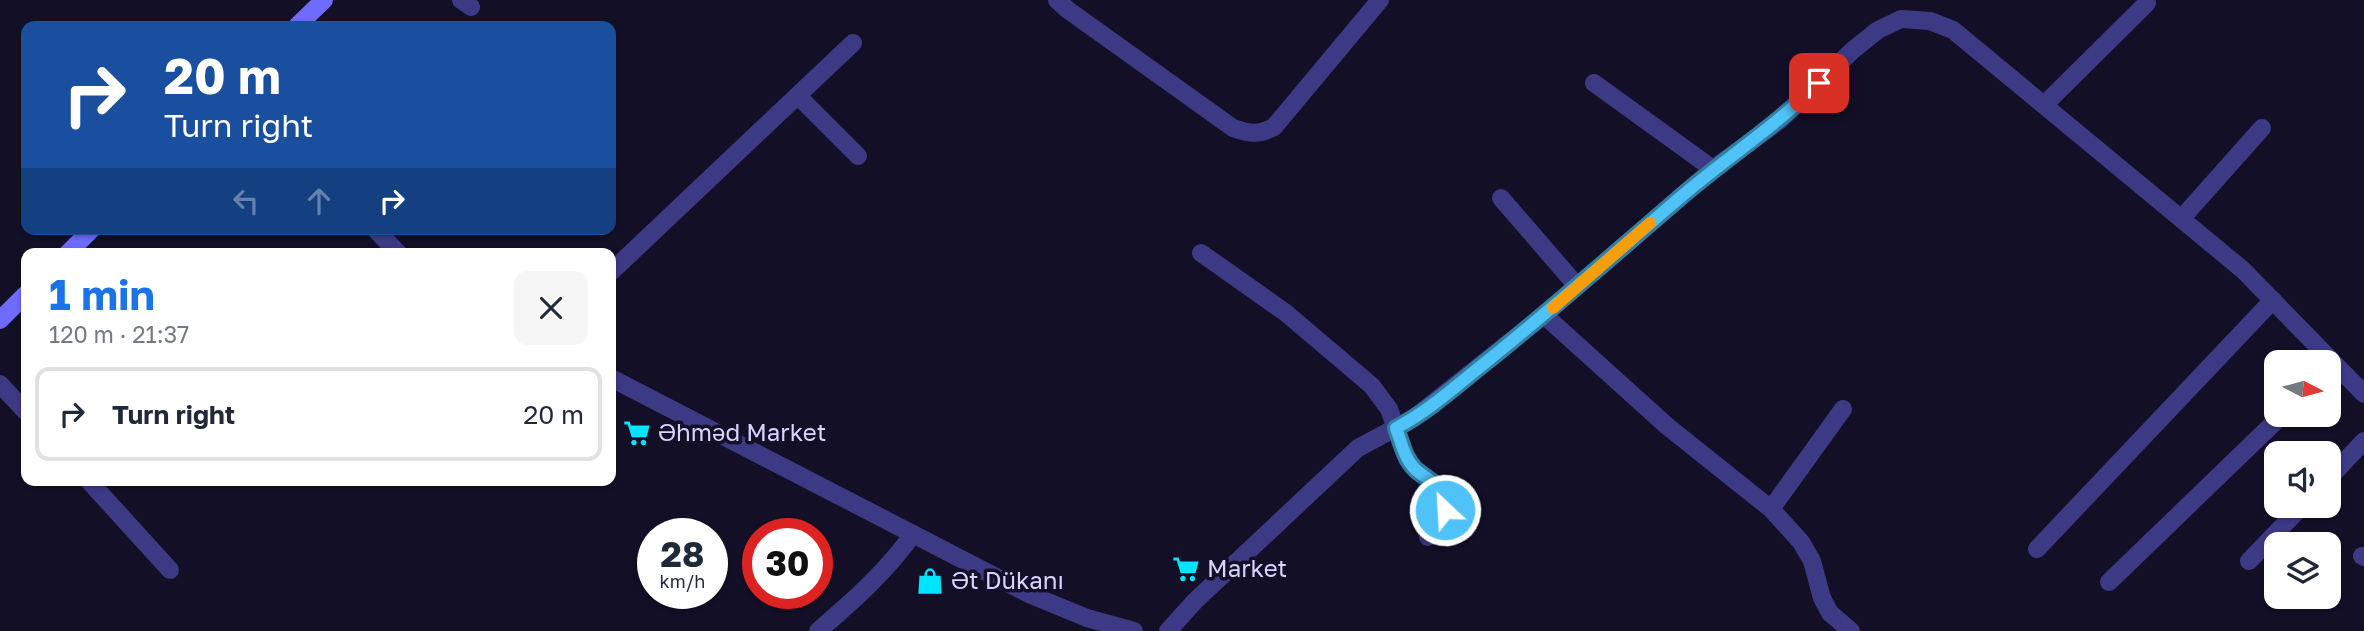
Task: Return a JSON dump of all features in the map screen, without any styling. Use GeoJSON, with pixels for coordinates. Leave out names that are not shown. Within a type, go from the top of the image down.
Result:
{"type":"FeatureCollection","features":[{"type":"Feature","properties":{"kind":"main road"},"geometry":{"type":"LineString","coordinates":[[302,21],[324,0]]}},
{"type":"Feature","properties":{"kind":"main road"},"geometry":{"type":"LineString","coordinates":[[73,248],[86,235]]}},
{"type":"Feature","properties":{"kind":"main road"},"geometry":{"type":"LineString","coordinates":[[0,320],[21,299]]}},
{"type":"Feature","properties":{"kind":"street"},"geometry":{"type":"LineString","coordinates":[[1057,0],[1233,128],[1250,134],[1262,133],[1274,127],[1380,0]]}},
{"type":"Feature","properties":{"kind":"street"},"geometry":{"type":"LineString","coordinates":[[2044,105],[2147,4]]}},
{"type":"Feature","properties":{"kind":"street"},"geometry":{"type":"LineString","coordinates":[[1168,631],[1195,601],[1347,458],[1375,438],[1415,418],[1436,402],[1544,315],[1713,169],[1780,120],[1853,50],[1878,30],[1901,19],[1930,22],[1952,30],[2242,270],[2317,350]]}},
{"type":"Feature","properties":{"kind":"street"},"geometry":{"type":"LineString","coordinates":[[616,266],[853,43]]}},
{"type":"Feature","properties":{"kind":"street"},"geometry":{"type":"LineString","coordinates":[[1594,83],[1713,169]]}},
{"type":"Feature","properties":{"kind":"street"},"geometry":{"type":"LineString","coordinates":[[798,96],[858,156]]}},
{"type":"Feature","properties":{"kind":"street"},"geometry":{"type":"LineString","coordinates":[[2181,219],[2262,128]]}},
{"type":"Feature","properties":{"kind":"street"},"geometry":{"type":"LineString","coordinates":[[1501,198],[1577,286]]}},
{"type":"Feature","properties":{"kind":"street"},"geometry":{"type":"LineString","coordinates":[[381,235],[393,248]]}},
{"type":"Feature","properties":{"kind":"street"},"geometry":{"type":"LineString","coordinates":[[1201,253],[1286,313],[1372,386],[1389,409],[1407,459],[1415,469],[1442,488],[1448,499],[1445,510],[1428,537]]}},
{"type":"Feature","properties":{"kind":"street"},"geometry":{"type":"LineString","coordinates":[[2038,549],[2273,300]]}},
{"type":"Feature","properties":{"kind":"street"},"geometry":{"type":"LineString","coordinates":[[1544,315],[1667,426],[1771,509],[1801,542],[1812,561],[1822,598],[1830,613],[1851,631]]}},
{"type":"Feature","properties":{"kind":"street"},"geometry":{"type":"LineString","coordinates":[[2342,375],[2364,394]]}},
{"type":"Feature","properties":{"kind":"street"},"geometry":{"type":"LineString","coordinates":[[616,381],[1084,624],[1134,631]]}},
{"type":"Feature","properties":{"kind":"street"},"geometry":{"type":"LineString","coordinates":[[0,384],[21,407]]}},
{"type":"Feature","properties":{"kind":"street"},"geometry":{"type":"LineString","coordinates":[[1771,509],[1843,409]]}},
{"type":"Feature","properties":{"kind":"street"},"geometry":{"type":"LineString","coordinates":[[2109,582],[2270,427]]}},
{"type":"Feature","properties":{"kind":"street"},"geometry":{"type":"LineString","coordinates":[[2341,465],[2364,441]]}},
{"type":"Feature","properties":{"kind":"street"},"geometry":{"type":"LineString","coordinates":[[94,486],[170,570]]}},
{"type":"Feature","properties":{"kind":"street"},"geometry":{"type":"LineString","coordinates":[[2249,561],[2290,518]]}},
{"type":"Feature","properties":{"kind":"street"},"geometry":{"type":"LineString","coordinates":[[818,631],[871,585],[896,559],[913,534]]}},
{"type":"Feature","properties":{"kind":"slow traffic"},"geometry":{"type":"LineString","coordinates":[[1553,308],[1650,223]]}},
{"type":"Feature","properties":{"kind":"place","name":"Əhməd Market"},"geometry":{"type":"Point","coordinates":[637,433]}},
{"type":"Feature","properties":{"kind":"place","name":"Market"},"geometry":{"type":"Point","coordinates":[1186,569]}},
{"type":"Feature","properties":{"kind":"place","name":"Ət Dükanı"},"geometry":{"type":"Point","coordinates":[930,581]}},
{"type":"Feature","properties":{"kind":"route"},"geometry":{"type":"LineString","coordinates":[[1445,510],[1448,499],[1442,488],[1415,469],[1407,459],[1396,428],[1436,402],[1544,315],[1713,169],[1780,120],[1819,83]]}}]}
